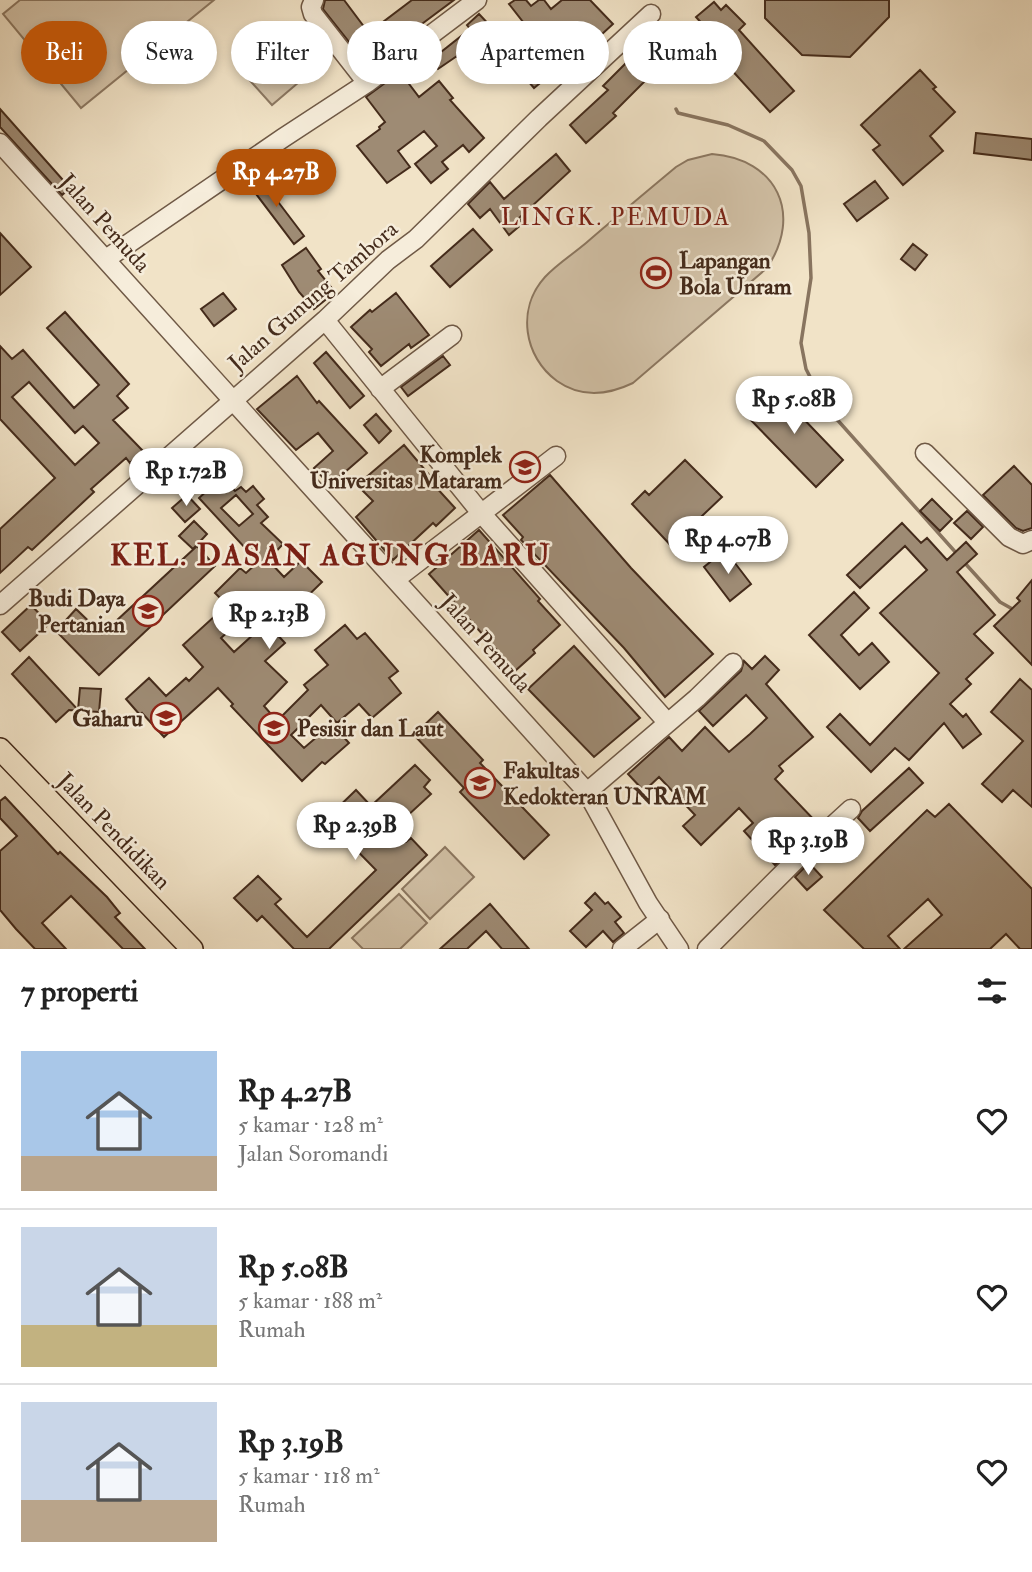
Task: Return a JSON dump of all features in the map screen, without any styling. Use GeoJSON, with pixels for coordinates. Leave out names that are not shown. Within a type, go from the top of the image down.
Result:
{"type":"FeatureCollection","features":[{"type":"Feature","properties":{"kind":"main road","name":"Jalan Pendidikan"},"geometry":{"type":"LineString","coordinates":[[0,749],[192,949]]}},
{"type":"Feature","properties":{"kind":"street"},"geometry":{"type":"LineString","coordinates":[[314,0],[311,6],[313,14],[347,57]]}},
{"type":"Feature","properties":{"kind":"street"},"geometry":{"type":"LineString","coordinates":[[442,26],[477,0]]}},
{"type":"Feature","properties":{"kind":"street","name":"Jalan Gunung Tambora"},"geometry":{"type":"LineString","coordinates":[[0,605],[325,320],[382,265],[416,239],[538,118],[651,14]]}},
{"type":"Feature","properties":{"kind":"street"},"geometry":{"type":"LineString","coordinates":[[106,258],[365,84]]}},
{"type":"Feature","properties":{"kind":"street","name":"Jalan Pemuda"},"geometry":{"type":"LineString","coordinates":[[0,143],[587,792],[648,903],[680,949]]}},
{"type":"Feature","properties":{"kind":"street"},"geometry":{"type":"LineString","coordinates":[[325,320],[481,513],[667,722]]}},
{"type":"Feature","properties":{"kind":"street"},"geometry":{"type":"LineString","coordinates":[[380,389],[452,335]]}},
{"type":"Feature","properties":{"kind":"street"},"geometry":{"type":"LineString","coordinates":[[925,453],[1009,537],[1023,544],[1032,540]]}},
{"type":"Feature","properties":{"kind":"street"},"geometry":{"type":"LineString","coordinates":[[396,579],[556,456]]}},
{"type":"Feature","properties":{"kind":"street"},"geometry":{"type":"LineString","coordinates":[[587,792],[697,698],[733,663]]}},
{"type":"Feature","properties":{"kind":"street"},"geometry":{"type":"LineString","coordinates":[[707,949],[851,809]]}},
{"type":"Feature","properties":{"kind":"street"},"geometry":{"type":"LineString","coordinates":[[622,949],[660,919]]}},
{"type":"Feature","properties":{"kind":"shaded area"},"geometry":{"type":"Polygon","coordinates":[[[20,0],[214,0],[188,21],[121,21],[121,76],[81,108],[61,84],[107,84],[107,21],[21,21],[21,36],[3,14],[20,0]]]}},
{"type":"Feature","properties":{"kind":"shaded area"},"geometry":{"type":"Polygon","coordinates":[[[253,84],[297,84],[272,105],[253,84]]]}},
{"type":"Feature","properties":{"kind":"shaded area","name":"Lapangan Bola Unram"},"geometry":{"type":"Polygon","coordinates":[[[712,154],[735,158],[753,166],[767,178],[777,193],[783,210],[783,228],[778,248],[767,268],[633,383],[595,393],[575,390],[557,381],[537,359],[531,346],[527,318],[536,290],[554,268],[676,167],[688,160],[712,154]]]}},
{"type":"Feature","properties":{"kind":"shaded area"},"geometry":{"type":"Polygon","coordinates":[[[445,847],[474,877],[430,919],[402,889],[445,847]]]}},
{"type":"Feature","properties":{"kind":"shaded area"},"geometry":{"type":"Polygon","coordinates":[[[399,894],[427,923],[400,949],[363,949],[352,938],[399,894]]]}},
{"type":"Feature","properties":{"kind":"building"},"geometry":{"type":"Polygon","coordinates":[[[325,0],[344,0],[360,21],[347,21],[347,39],[323,9],[325,0]]]}},
{"type":"Feature","properties":{"kind":"building"},"geometry":{"type":"Polygon","coordinates":[[[412,0],[454,0],[426,21],[384,21],[412,0]]]}},
{"type":"Feature","properties":{"kind":"building"},"geometry":{"type":"Polygon","coordinates":[[[515,0],[526,0],[531,6],[544,0],[551,9],[562,0],[590,0],[613,24],[609,28],[609,21],[522,21],[509,4],[515,0]]]}},
{"type":"Feature","properties":{"kind":"building"},"geometry":{"type":"Polygon","coordinates":[[[765,0],[889,0],[889,17],[850,57],[802,55],[765,18],[765,0]]]}},
{"type":"Feature","properties":{"kind":"building"},"geometry":{"type":"Polygon","coordinates":[[[714,2],[721,10],[726,5],[742,21],[700,21],[696,17],[714,2]]]}},
{"type":"Feature","properties":{"kind":"building"},"geometry":{"type":"Polygon","coordinates":[[[479,14],[486,21],[471,21],[479,14]]]}},
{"type":"Feature","properties":{"kind":"building"},"geometry":{"type":"Polygon","coordinates":[[[742,33],[794,91],[770,112],[742,81],[742,33]]]}},
{"type":"Feature","properties":{"kind":"building"},"geometry":{"type":"Polygon","coordinates":[[[456,40],[456,57],[442,66],[442,51],[456,40]]]}},
{"type":"Feature","properties":{"kind":"building"},"geometry":{"type":"Polygon","coordinates":[[[623,66],[623,84],[642,84],[613,113],[616,116],[586,143],[570,125],[608,90],[603,86],[609,84],[609,80],[623,66]]]}},
{"type":"Feature","properties":{"kind":"building"},"geometry":{"type":"Polygon","coordinates":[[[920,70],[936,87],[933,89],[955,112],[930,136],[943,151],[903,185],[873,150],[880,145],[861,125],[920,70]]]}},
{"type":"Feature","properties":{"kind":"building"},"geometry":{"type":"Polygon","coordinates":[[[384,84],[409,84],[419,97],[435,84],[441,84],[453,98],[450,100],[484,138],[469,152],[463,145],[442,162],[448,169],[431,183],[415,164],[437,146],[424,131],[398,151],[410,167],[387,183],[357,146],[385,122],[366,97],[384,84]]]}},
{"type":"Feature","properties":{"kind":"building"},"geometry":{"type":"Polygon","coordinates":[[[0,109],[70,188],[62,195],[0,127],[0,109]]]}},
{"type":"Feature","properties":{"kind":"building"},"geometry":{"type":"Polygon","coordinates":[[[976,133],[1032,139],[1032,160],[974,153],[976,133]]]}},
{"type":"Feature","properties":{"kind":"building"},"geometry":{"type":"Polygon","coordinates":[[[556,154],[570,171],[519,218],[523,223],[509,235],[490,209],[480,218],[468,204],[490,182],[504,199],[556,154]]]}},
{"type":"Feature","properties":{"kind":"building"},"geometry":{"type":"Polygon","coordinates":[[[257,174],[304,236],[294,244],[247,182],[257,174]]]}},
{"type":"Feature","properties":{"kind":"building"},"geometry":{"type":"Polygon","coordinates":[[[875,181],[888,198],[857,221],[844,204],[875,181]]]}},
{"type":"Feature","properties":{"kind":"building"},"geometry":{"type":"Polygon","coordinates":[[[473,229],[492,250],[450,287],[431,266],[473,229]]]}},
{"type":"Feature","properties":{"kind":"building"},"geometry":{"type":"Polygon","coordinates":[[[0,233],[31,267],[0,295],[0,233]]]}},
{"type":"Feature","properties":{"kind":"building"},"geometry":{"type":"Polygon","coordinates":[[[913,244],[927,255],[915,270],[901,259],[913,244]]]}},
{"type":"Feature","properties":{"kind":"building"},"geometry":{"type":"Polygon","coordinates":[[[306,248],[321,269],[318,271],[335,292],[314,309],[299,292],[282,265],[306,248]]]}},
{"type":"Feature","properties":{"kind":"building"},"geometry":{"type":"Polygon","coordinates":[[[223,293],[236,309],[214,326],[201,309],[223,293]]]}},
{"type":"Feature","properties":{"kind":"building"},"geometry":{"type":"Polygon","coordinates":[[[396,293],[429,335],[411,348],[409,344],[381,366],[369,352],[372,349],[351,327],[370,310],[372,312],[396,293]]]}},
{"type":"Feature","properties":{"kind":"building"},"geometry":{"type":"Polygon","coordinates":[[[65,312],[129,384],[117,396],[128,408],[113,420],[143,451],[130,463],[126,458],[91,489],[94,492],[32,550],[28,547],[0,573],[0,529],[55,478],[0,419],[0,346],[12,359],[23,350],[74,408],[99,385],[47,328],[65,312]],[[29,382],[12,397],[75,465],[99,443],[83,426],[75,433],[29,382]]]}},
{"type":"Feature","properties":{"kind":"building"},"geometry":{"type":"Polygon","coordinates":[[[326,352],[364,396],[350,408],[314,363],[326,352]]]}},
{"type":"Feature","properties":{"kind":"building"},"geometry":{"type":"Polygon","coordinates":[[[443,356],[450,365],[408,396],[401,387],[443,356]]]}},
{"type":"Feature","properties":{"kind":"building"},"geometry":{"type":"Polygon","coordinates":[[[297,376],[317,403],[319,401],[367,453],[330,485],[314,468],[333,451],[318,433],[296,450],[257,409],[297,376]]]}},
{"type":"Feature","properties":{"kind":"building"},"geometry":{"type":"Polygon","coordinates":[[[772,386],[843,460],[816,487],[744,413],[772,386]]]}},
{"type":"Feature","properties":{"kind":"building"},"geometry":{"type":"Polygon","coordinates":[[[376,414],[391,431],[379,443],[364,425],[376,414]]]}},
{"type":"Feature","properties":{"kind":"building"},"geometry":{"type":"Polygon","coordinates":[[[404,445],[455,508],[436,526],[433,523],[393,560],[356,517],[373,501],[357,485],[404,445]]]}},
{"type":"Feature","properties":{"kind":"building"},"geometry":{"type":"Polygon","coordinates":[[[685,460],[722,497],[684,533],[689,539],[676,551],[632,504],[645,491],[649,495],[685,460]]]}},
{"type":"Feature","properties":{"kind":"building"},"geometry":{"type":"Polygon","coordinates":[[[1014,466],[1032,485],[1032,528],[1023,531],[1016,528],[983,495],[1014,466]]]}},
{"type":"Feature","properties":{"kind":"building"},"geometry":{"type":"Polygon","coordinates":[[[550,475],[631,568],[713,654],[665,697],[624,648],[521,540],[523,537],[503,515],[550,475]]]}},
{"type":"Feature","properties":{"kind":"building"},"geometry":{"type":"Polygon","coordinates":[[[222,477],[235,491],[241,487],[246,492],[253,486],[264,499],[257,505],[268,517],[261,523],[283,544],[268,560],[284,577],[301,561],[322,582],[288,615],[272,598],[257,613],[285,643],[265,661],[287,682],[264,706],[277,721],[308,690],[304,685],[328,665],[315,650],[345,625],[357,639],[365,633],[398,671],[389,678],[401,693],[372,718],[359,704],[337,723],[321,705],[291,735],[304,748],[332,724],[349,743],[325,764],[322,762],[302,781],[231,706],[233,704],[218,688],[164,737],[126,699],[149,678],[166,696],[186,678],[189,681],[203,667],[183,645],[227,605],[215,593],[240,568],[246,573],[258,562],[199,498],[222,477]],[[236,495],[221,508],[239,526],[253,514],[236,495]],[[242,619],[221,638],[234,652],[255,633],[242,619]]]}},
{"type":"Feature","properties":{"kind":"building"},"geometry":{"type":"Polygon","coordinates":[[[187,495],[200,509],[185,522],[172,508],[187,495]]]}},
{"type":"Feature","properties":{"kind":"building"},"geometry":{"type":"Polygon","coordinates":[[[932,499],[952,519],[940,531],[920,511],[932,499]]]}},
{"type":"Feature","properties":{"kind":"building"},"geometry":{"type":"Polygon","coordinates":[[[967,511],[983,527],[971,539],[954,523],[967,511]]]}},
{"type":"Feature","properties":{"kind":"building"},"geometry":{"type":"Polygon","coordinates":[[[194,521],[207,534],[193,549],[179,536],[194,521]]]}},
{"type":"Feature","properties":{"kind":"building"},"geometry":{"type":"Polygon","coordinates":[[[902,523],[921,543],[927,538],[947,560],[966,542],[977,554],[957,572],[995,615],[974,634],[993,653],[966,679],[971,684],[950,704],[963,717],[966,714],[981,734],[963,748],[944,723],[909,760],[895,748],[871,772],[827,727],[840,714],[870,745],[939,673],[880,613],[927,570],[905,546],[860,588],[847,575],[902,523]]]}},
{"type":"Feature","properties":{"kind":"building"},"geometry":{"type":"Polygon","coordinates":[[[479,530],[560,625],[515,671],[429,574],[479,530]]]}},
{"type":"Feature","properties":{"kind":"building","name":"Budi Daya Pertanian"},"geometry":{"type":"Polygon","coordinates":[[[197,546],[215,566],[99,675],[56,631],[76,609],[102,634],[197,546]]]}},
{"type":"Feature","properties":{"kind":"building"},"geometry":{"type":"Polygon","coordinates":[[[725,550],[751,584],[730,601],[704,567],[725,550]]]}},
{"type":"Feature","properties":{"kind":"building"},"geometry":{"type":"Polygon","coordinates":[[[1032,580],[1032,665],[994,626],[1020,601],[1017,598],[1032,580]]]}},
{"type":"Feature","properties":{"kind":"building"},"geometry":{"type":"Polygon","coordinates":[[[854,592],[869,608],[841,635],[859,655],[872,643],[889,662],[860,689],[809,635],[854,592]]]}},
{"type":"Feature","properties":{"kind":"building"},"geometry":{"type":"Polygon","coordinates":[[[31,605],[49,624],[20,651],[2,632],[31,605]]]}},
{"type":"Feature","properties":{"kind":"building"},"geometry":{"type":"Polygon","coordinates":[[[574,646],[640,718],[594,757],[528,689],[574,646]]]}},
{"type":"Feature","properties":{"kind":"building"},"geometry":{"type":"Polygon","coordinates":[[[765,656],[779,670],[766,684],[813,737],[779,766],[783,771],[775,779],[818,824],[775,865],[744,831],[753,823],[739,808],[701,845],[683,826],[695,815],[659,777],[644,791],[628,774],[669,737],[682,751],[705,727],[729,752],[750,734],[767,718],[746,695],[713,726],[699,711],[741,671],[744,661],[752,669],[765,656]]]}},
{"type":"Feature","properties":{"kind":"building"},"geometry":{"type":"Polygon","coordinates":[[[29,657],[78,710],[80,688],[101,689],[99,712],[69,710],[56,722],[12,674],[29,657]]]}},
{"type":"Feature","properties":{"kind":"building"},"geometry":{"type":"Polygon","coordinates":[[[1020,679],[1032,690],[1032,807],[1013,790],[1002,802],[982,784],[1023,741],[991,712],[1020,679]]]}},
{"type":"Feature","properties":{"kind":"building"},"geometry":{"type":"Polygon","coordinates":[[[438,712],[483,760],[480,763],[549,835],[524,859],[460,792],[464,788],[414,735],[438,712]]]}},
{"type":"Feature","properties":{"kind":"building"},"geometry":{"type":"Polygon","coordinates":[[[415,765],[430,780],[424,787],[431,794],[393,829],[406,842],[411,838],[427,855],[329,949],[294,949],[262,916],[257,921],[234,898],[258,876],[281,899],[275,904],[307,937],[376,870],[326,819],[356,790],[371,806],[415,765]]]}},
{"type":"Feature","properties":{"kind":"building"},"geometry":{"type":"Polygon","coordinates":[[[909,768],[923,783],[870,831],[858,818],[862,811],[909,768]]]}},
{"type":"Feature","properties":{"kind":"building"},"geometry":{"type":"Polygon","coordinates":[[[5,797],[58,854],[60,852],[107,897],[120,913],[115,917],[145,949],[123,949],[71,896],[42,923],[66,949],[35,949],[16,929],[0,910],[0,851],[17,836],[0,818],[0,801],[5,797]]]}},
{"type":"Feature","properties":{"kind":"building"},"geometry":{"type":"Polygon","coordinates":[[[949,804],[1032,889],[1032,949],[1020,949],[1006,934],[990,949],[904,949],[942,915],[928,899],[888,936],[900,949],[864,949],[824,910],[927,810],[935,817],[949,804]]]}},
{"type":"Feature","properties":{"kind":"building"},"geometry":{"type":"Polygon","coordinates":[[[837,838],[849,850],[839,860],[827,847],[837,838]]]}},
{"type":"Feature","properties":{"kind":"building"},"geometry":{"type":"Polygon","coordinates":[[[809,863],[822,877],[807,890],[795,877],[809,863]]]}},
{"type":"Feature","properties":{"kind":"building"},"geometry":{"type":"Polygon","coordinates":[[[595,893],[605,904],[608,902],[621,917],[615,922],[624,933],[613,942],[603,931],[586,947],[570,931],[592,910],[585,903],[595,893]]]}},
{"type":"Feature","properties":{"kind":"building"},"geometry":{"type":"Polygon","coordinates":[[[490,904],[529,949],[502,949],[486,931],[467,949],[440,949],[490,904]]]}},
{"type":"Feature","properties":{"kind":"waterway"},"geometry":{"type":"LineString","coordinates":[[676,109],[678,113],[728,125],[764,141],[792,170],[801,186],[809,233],[811,278],[801,343],[806,369],[825,406],[958,555]]}},
{"type":"Feature","properties":{"kind":"waterway"},"geometry":{"type":"LineString","coordinates":[[963,561],[1000,602],[1016,611]]}},
{"type":"Feature","properties":{"kind":"place","name":"Lapangan Bola Unram"},"geometry":{"type":"Point","coordinates":[656,273]}},
{"type":"Feature","properties":{"kind":"place","name":"Komplek Universitas Mataram"},"geometry":{"type":"Point","coordinates":[525,467]}},
{"type":"Feature","properties":{"kind":"place","name":"Budi Daya Pertanian"},"geometry":{"type":"Point","coordinates":[148,611]}},
{"type":"Feature","properties":{"kind":"place","name":"Gaharu"},"geometry":{"type":"Point","coordinates":[166,718]}},
{"type":"Feature","properties":{"kind":"place","name":"Pesisir dan Laut"},"geometry":{"type":"Point","coordinates":[274,728]}},
{"type":"Feature","properties":{"kind":"place","name":"Fakultas Kedokteran UNRAM"},"geometry":{"type":"Point","coordinates":[480,783]}},
{"type":"Feature","properties":{"kind":"district","name":"LINGK. PEMUDA"},"geometry":{"type":"Point","coordinates":[616,217]}},
{"type":"Feature","properties":{"kind":"district","name":"KEL. DASAN AGUNG BARU"},"geometry":{"type":"Point","coordinates":[331,555]}}]}
